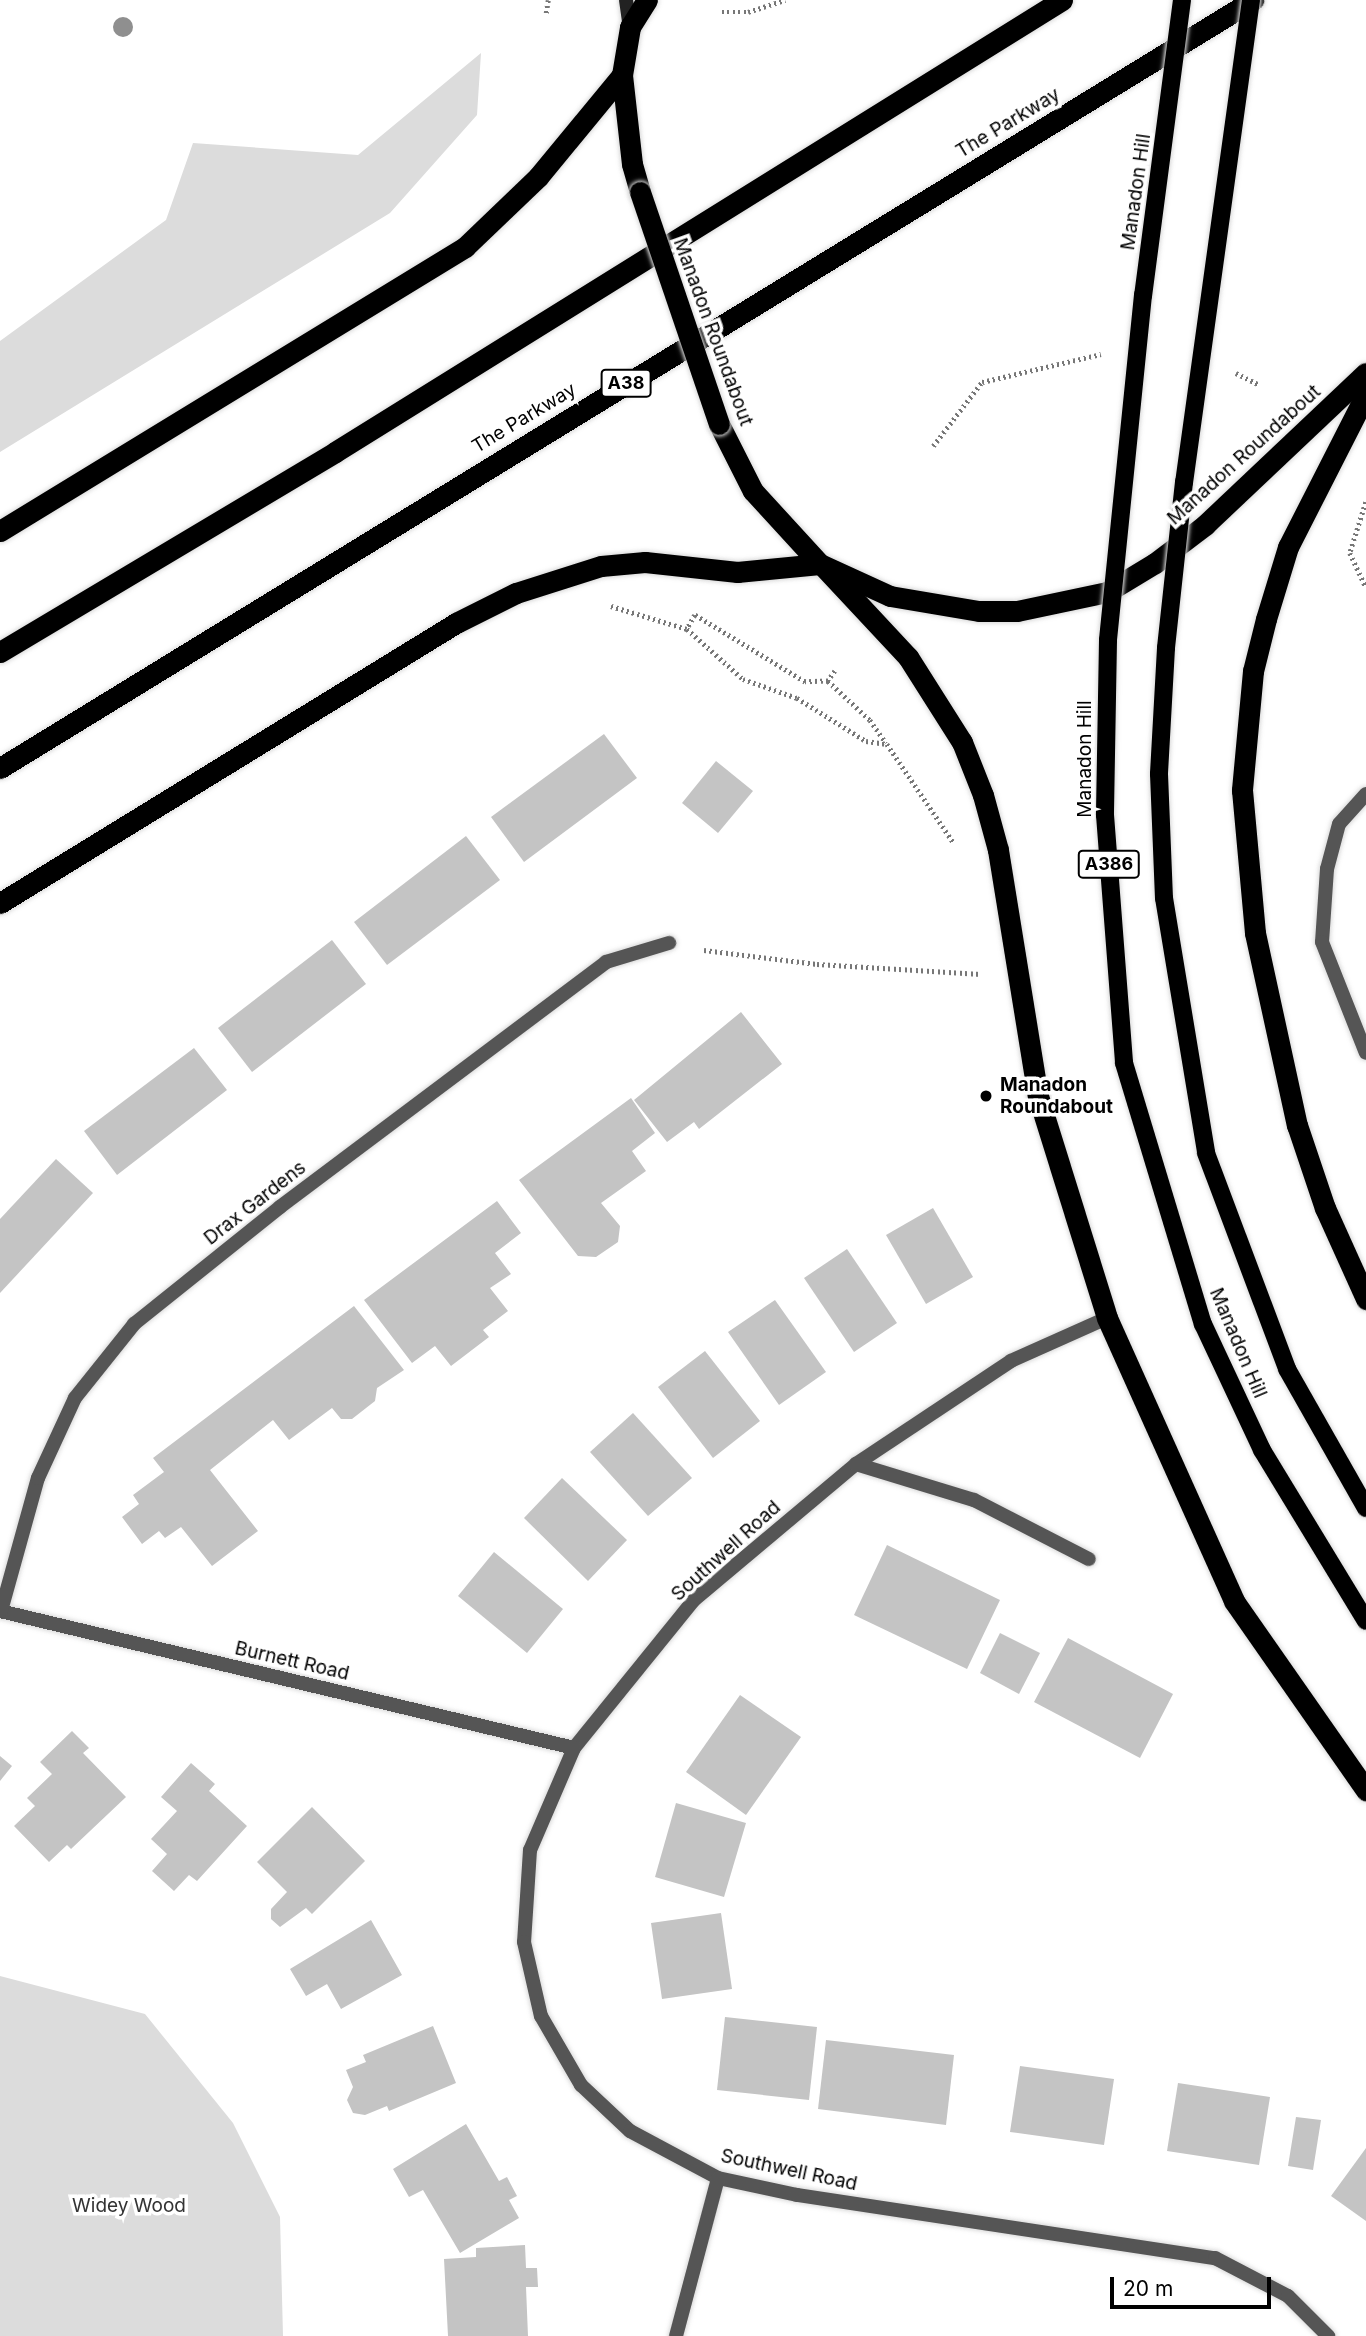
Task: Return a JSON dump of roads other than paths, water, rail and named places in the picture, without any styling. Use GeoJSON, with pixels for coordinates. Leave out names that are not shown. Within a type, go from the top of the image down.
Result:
{"type":"FeatureCollection","features":[{"type":"Feature","properties":{"kind":"highway","name":"Manadon Roundabout"},"geometry":{"type":"LineString","coordinates":[[648,0],[631,27],[622,75],[632,164],[640,192],[719,424],[753,491],[822,565],[890,596],[979,611],[1017,611],[1107,592],[1205,526],[1366,373]]}},
{"type":"Feature","properties":{"kind":"highway"},"geometry":{"type":"LineString","coordinates":[[0,652],[335,452],[1062,0]]}},
{"type":"Feature","properties":{"kind":"highway","name":"The Parkway"},"geometry":{"type":"LineString","coordinates":[[0,768],[1251,5]]}},
{"type":"Feature","properties":{"kind":"highway"},"geometry":{"type":"LineString","coordinates":[[0,531],[465,247],[538,177],[622,75]]}},
{"type":"Feature","properties":{"kind":"highway"},"geometry":{"type":"LineString","coordinates":[[1366,394],[1294,535],[1269,607],[1253,671],[1242,790],[1255,933],[1297,1125],[1325,1208],[1366,1299]]}},
{"type":"Feature","properties":{"kind":"highway"},"geometry":{"type":"LineString","coordinates":[[0,903],[456,623],[516,593],[601,566],[645,562],[737,572],[822,565],[908,657],[962,742],[983,795],[998,850],[1038,1096],[1107,1318],[1234,1601],[1366,1790]]}},
{"type":"Feature","properties":{"kind":"main road"},"geometry":{"type":"LineString","coordinates":[[626,0],[631,27]]}},
{"type":"Feature","properties":{"kind":"main road","name":"Manadon Hill"},"geometry":{"type":"LineString","coordinates":[[1182,0],[1143,295],[1108,640],[1105,815],[1124,1063],[1203,1324],[1262,1450],[1366,1621]]}},
{"type":"Feature","properties":{"kind":"main road","name":"Manadon Hill"},"geometry":{"type":"LineString","coordinates":[[1251,5],[1184,482],[1166,648],[1159,774],[1164,898],[1206,1153],[1287,1369],[1366,1508]]}},
{"type":"Feature","properties":{"kind":"street"},"geometry":{"type":"LineString","coordinates":[[1366,794],[1339,824],[1327,869],[1322,942],[1366,1052]]}},
{"type":"Feature","properties":{"kind":"street","name":"Drax Gardens"},"geometry":{"type":"LineString","coordinates":[[1,1611],[38,1478],[59,1432],[75,1398],[134,1324],[280,1207],[606,962],[669,943]]}},
{"type":"Feature","properties":{"kind":"street","name":"Southwell Road"},"geometry":{"type":"LineString","coordinates":[[1107,1318],[1011,1362],[856,1464],[693,1601],[574,1748],[530,1850],[524,1942],[541,2017],[581,2085],[629,2131],[718,2178],[797,2195],[1215,2258],[1288,2296],[1328,2336]]}},
{"type":"Feature","properties":{"kind":"street"},"geometry":{"type":"LineString","coordinates":[[856,1464],[974,1500],[1089,1559]]}},
{"type":"Feature","properties":{"kind":"street","name":"Burnett Road"},"geometry":{"type":"LineString","coordinates":[[1,1611],[574,1748]]}},
{"type":"Feature","properties":{"kind":"street"},"geometry":{"type":"LineString","coordinates":[[676,2336],[718,2178]]}},
{"type":"Feature","properties":{"kind":"place","name":"Manadon Roundabout"},"geometry":{"type":"Point","coordinates":[986,1096]}},
{"type":"Feature","properties":{"kind":"park label","name":"Widey Wood"},"geometry":{"type":"Point","coordinates":[129,2206]}}]}
